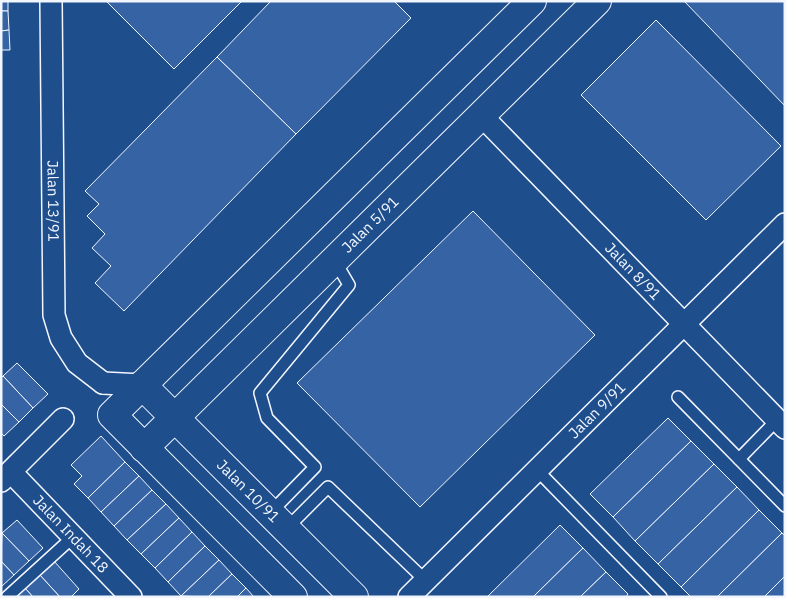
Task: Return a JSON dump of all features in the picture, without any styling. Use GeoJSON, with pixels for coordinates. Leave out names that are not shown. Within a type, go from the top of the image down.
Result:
{"type":"FeatureCollection","features":[{"type":"Feature","properties":{"kind":"street","name":"Jalan 13/91"},"geometry":{"type":"LineString","coordinates":[[51,1],[54,315],[61,338],[77,363],[103,383]]}},
{"type":"Feature","properties":{"kind":"street"},"geometry":{"type":"LineString","coordinates":[[112,415],[532,1]]}},
{"type":"Feature","properties":{"kind":"street","name":"Jalan 5/91"},"geometry":{"type":"LineString","coordinates":[[144,448],[597,1]]}},
{"type":"Feature","properties":{"kind":"street","name":"Jalan 8/91"},"geometry":{"type":"LineString","coordinates":[[481,115],[781,424]]}},
{"type":"Feature","properties":{"kind":"street","name":"Jalan 9/91"},"geometry":{"type":"LineString","coordinates":[[408,597],[785,224]]}},
{"type":"Feature","properties":{"kind":"street"},"geometry":{"type":"LineString","coordinates":[[142,385],[103,383],[112,415],[292,597]]}},
{"type":"Feature","properties":{"kind":"street","name":"Jalan 10/91"},"geometry":{"type":"LineString","coordinates":[[142,385],[354,597]]}},
{"type":"Feature","properties":{"kind":"street"},"geometry":{"type":"LineString","coordinates":[[6,477],[63,419]]}},
{"type":"Feature","properties":{"kind":"street","name":"Jalan Indah 18"},"geometry":{"type":"LineString","coordinates":[[6,477],[73,537],[131,597]]}},
{"type":"Feature","properties":{"kind":"lane"},"geometry":{"type":"LineString","coordinates":[[278,521],[315,467],[267,418],[260,393],[349,285],[334,260]]}},
{"type":"Feature","properties":{"kind":"lane"},"geometry":{"type":"LineString","coordinates":[[678,397],[785,506]]}},
{"type":"Feature","properties":{"kind":"lane"},"geometry":{"type":"LineString","coordinates":[[739,459],[781,424]]}},
{"type":"Feature","properties":{"kind":"lane"},"geometry":{"type":"LineString","coordinates":[[537,470],[661,597]]}},
{"type":"Feature","properties":{"kind":"lane"},"geometry":{"type":"LineString","coordinates":[[278,521],[328,487],[425,580]]}},
{"type":"Feature","properties":{"kind":"lane"},"geometry":{"type":"LineString","coordinates":[[7,597],[73,537]]}},
{"type":"Feature","properties":{"kind":"building"},"geometry":{"type":"Polygon","coordinates":[[[1,1],[8,1],[8,11],[1,11],[1,1]]]}},
{"type":"Feature","properties":{"kind":"building"},"geometry":{"type":"Polygon","coordinates":[[[106,1],[242,1],[174,69],[106,1]]]}},
{"type":"Feature","properties":{"kind":"building"},"geometry":{"type":"Polygon","coordinates":[[[271,1],[394,1],[411,18],[296,134],[217,57],[271,1]]]}},
{"type":"Feature","properties":{"kind":"building"},"geometry":{"type":"Polygon","coordinates":[[[684,1],[785,1],[785,106],[684,1]]]}},
{"type":"Feature","properties":{"kind":"building"},"geometry":{"type":"Polygon","coordinates":[[[1,11],[8,11],[9,30],[1,31],[1,11]]]}},
{"type":"Feature","properties":{"kind":"building"},"geometry":{"type":"Polygon","coordinates":[[[656,20],[781,146],[706,220],[581,95],[656,20]]]}},
{"type":"Feature","properties":{"kind":"building"},"geometry":{"type":"Polygon","coordinates":[[[9,30],[10,50],[1,50],[1,31],[9,30]]]}},
{"type":"Feature","properties":{"kind":"building"},"geometry":{"type":"Polygon","coordinates":[[[217,57],[296,134],[124,311],[95,283],[111,266],[92,248],[105,234],[87,216],[99,204],[85,191],[217,57]]]}},
{"type":"Feature","properties":{"kind":"building"},"geometry":{"type":"Polygon","coordinates":[[[473,211],[595,335],[420,507],[297,383],[473,211]]]}},
{"type":"Feature","properties":{"kind":"building"},"geometry":{"type":"Polygon","coordinates":[[[17,363],[48,394],[33,408],[3,376],[17,363]]]}},
{"type":"Feature","properties":{"kind":"building"},"geometry":{"type":"Polygon","coordinates":[[[3,376],[33,408],[19,422],[1,404],[1,378],[3,376]]]}},
{"type":"Feature","properties":{"kind":"building"},"geometry":{"type":"Polygon","coordinates":[[[1,404],[19,422],[4,436],[1,433],[1,404]]]}},
{"type":"Feature","properties":{"kind":"building"},"geometry":{"type":"Polygon","coordinates":[[[668,418],[691,441],[613,517],[590,494],[668,418]]]}},
{"type":"Feature","properties":{"kind":"building"},"geometry":{"type":"Polygon","coordinates":[[[101,436],[125,462],[88,498],[74,484],[82,476],[71,465],[101,436]]]}},
{"type":"Feature","properties":{"kind":"building"},"geometry":{"type":"Polygon","coordinates":[[[691,441],[714,464],[635,541],[613,517],[691,441]]]}},
{"type":"Feature","properties":{"kind":"building"},"geometry":{"type":"Polygon","coordinates":[[[125,462],[139,476],[101,512],[88,498],[125,462]]]}},
{"type":"Feature","properties":{"kind":"building"},"geometry":{"type":"Polygon","coordinates":[[[714,464],[737,487],[658,564],[635,541],[714,464]]]}},
{"type":"Feature","properties":{"kind":"building"},"geometry":{"type":"Polygon","coordinates":[[[139,476],[152,490],[114,526],[101,512],[139,476]]]}},
{"type":"Feature","properties":{"kind":"building"},"geometry":{"type":"Polygon","coordinates":[[[737,487],[759,510],[681,587],[658,564],[737,487]]]}},
{"type":"Feature","properties":{"kind":"building"},"geometry":{"type":"Polygon","coordinates":[[[152,490],[166,504],[127,540],[114,526],[152,490]]]}},
{"type":"Feature","properties":{"kind":"building"},"geometry":{"type":"Polygon","coordinates":[[[166,504],[179,518],[141,554],[127,540],[166,504]]]}},
{"type":"Feature","properties":{"kind":"building"},"geometry":{"type":"Polygon","coordinates":[[[759,510],[782,533],[717,597],[691,597],[681,587],[759,510]]]}},
{"type":"Feature","properties":{"kind":"building"},"geometry":{"type":"Polygon","coordinates":[[[179,518],[192,532],[155,568],[141,554],[179,518]]]}},
{"type":"Feature","properties":{"kind":"building"},"geometry":{"type":"Polygon","coordinates":[[[17,520],[43,548],[29,561],[2,533],[17,520]]]}},
{"type":"Feature","properties":{"kind":"building"},"geometry":{"type":"Polygon","coordinates":[[[560,525],[583,548],[533,597],[487,597],[560,525]]]}},
{"type":"Feature","properties":{"kind":"building"},"geometry":{"type":"Polygon","coordinates":[[[192,532],[205,546],[168,582],[155,568],[192,532]]]}},
{"type":"Feature","properties":{"kind":"building"},"geometry":{"type":"Polygon","coordinates":[[[2,533],[29,561],[14,575],[1,561],[2,533]]]}},
{"type":"Feature","properties":{"kind":"building"},"geometry":{"type":"Polygon","coordinates":[[[782,533],[785,536],[785,576],[764,597],[717,597],[782,533]]]}},
{"type":"Feature","properties":{"kind":"building"},"geometry":{"type":"Polygon","coordinates":[[[205,546],[219,560],[181,596],[168,582],[205,546]]]}},
{"type":"Feature","properties":{"kind":"building"},"geometry":{"type":"Polygon","coordinates":[[[583,548],[606,572],[580,597],[533,597],[583,548]]]}},
{"type":"Feature","properties":{"kind":"building"},"geometry":{"type":"Polygon","coordinates":[[[219,560],[232,574],[208,597],[181,596],[219,560]]]}},
{"type":"Feature","properties":{"kind":"building"},"geometry":{"type":"Polygon","coordinates":[[[1,561],[14,575],[1,587],[1,561]]]}},
{"type":"Feature","properties":{"kind":"building"},"geometry":{"type":"Polygon","coordinates":[[[54,561],[79,589],[71,597],[60,597],[39,574],[54,561]]]}},
{"type":"Feature","properties":{"kind":"building"},"geometry":{"type":"Polygon","coordinates":[[[606,572],[628,594],[626,597],[580,597],[606,572]]]}},
{"type":"Feature","properties":{"kind":"building"},"geometry":{"type":"Polygon","coordinates":[[[39,574],[60,597],[33,597],[25,588],[39,574]]]}},
{"type":"Feature","properties":{"kind":"building"},"geometry":{"type":"Polygon","coordinates":[[[232,574],[246,588],[237,597],[208,597],[232,574]]]}},
{"type":"Feature","properties":{"kind":"building"},"geometry":{"type":"Polygon","coordinates":[[[785,576],[785,597],[764,597],[785,576]]]}},
{"type":"Feature","properties":{"kind":"building"},"geometry":{"type":"Polygon","coordinates":[[[25,588],[33,597],[15,597],[25,588]]]}},
{"type":"Feature","properties":{"kind":"building"},"geometry":{"type":"Polygon","coordinates":[[[246,588],[254,597],[237,597],[246,588]]]}}]}
